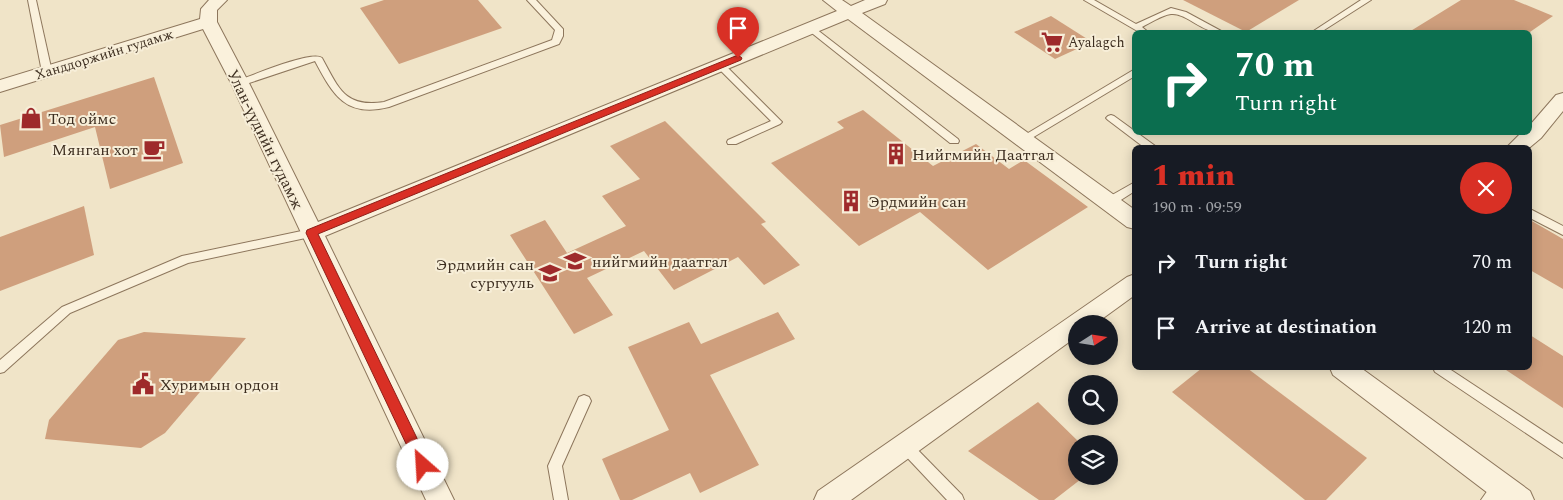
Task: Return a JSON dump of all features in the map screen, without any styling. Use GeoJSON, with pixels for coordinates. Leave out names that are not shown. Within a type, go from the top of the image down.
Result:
{"type":"FeatureCollection","features":[{"type":"Feature","properties":{"kind":"street"},"geometry":{"type":"LineString","coordinates":[[208,22],[209,9],[219,0]]}},
{"type":"Feature","properties":{"kind":"street"},"geometry":{"type":"LineString","coordinates":[[831,0],[1132,219]]}},
{"type":"Feature","properties":{"kind":"street"},"geometry":{"type":"LineString","coordinates":[[311,233],[879,0]]}},
{"type":"Feature","properties":{"kind":"street","name":"Ханддоржийн гудамж"},"geometry":{"type":"LineString","coordinates":[[0,86],[208,22]]}},
{"type":"Feature","properties":{"kind":"street","name":"Улан-үүдийн гудамж"},"geometry":{"type":"LineString","coordinates":[[208,22],[240,83],[440,500]]}},
{"type":"Feature","properties":{"kind":"street"},"geometry":{"type":"LineString","coordinates":[[1532,135],[1563,99]]}},
{"type":"Feature","properties":{"kind":"street"},"geometry":{"type":"LineString","coordinates":[[1520,145],[1532,135]]}},
{"type":"Feature","properties":{"kind":"street"},"geometry":{"type":"LineString","coordinates":[[1090,315],[1132,285]]}},
{"type":"Feature","properties":{"kind":"street"},"geometry":{"type":"LineString","coordinates":[[828,500],[1068,330]]}},
{"type":"Feature","properties":{"kind":"street"},"geometry":{"type":"LineString","coordinates":[[1345,370],[1502,495]]}},
{"type":"Feature","properties":{"kind":"lane"},"geometry":{"type":"LineString","coordinates":[[32,0],[47,72]]}},
{"type":"Feature","properties":{"kind":"lane"},"geometry":{"type":"LineString","coordinates":[[240,83],[318,58],[340,97],[350,104],[368,107],[386,105],[556,42],[559,36],[559,29],[531,0]]}},
{"type":"Feature","properties":{"kind":"lane"},"geometry":{"type":"LineString","coordinates":[[1088,0],[1140,30]]}},
{"type":"Feature","properties":{"kind":"lane"},"geometry":{"type":"LineString","coordinates":[[1319,30],[1367,0]]}},
{"type":"Feature","properties":{"kind":"lane"},"geometry":{"type":"LineString","coordinates":[[1135,27],[1171,12],[1183,14],[1214,30]]}},
{"type":"Feature","properties":{"kind":"lane"},"geometry":{"type":"LineString","coordinates":[[811,28],[954,141]]}},
{"type":"Feature","properties":{"kind":"lane"},"geometry":{"type":"LineString","coordinates":[[720,65],[777,122],[732,142]]}},
{"type":"Feature","properties":{"kind":"lane"},"geometry":{"type":"LineString","coordinates":[[1023,138],[1132,74]]}},
{"type":"Feature","properties":{"kind":"lane"},"geometry":{"type":"LineString","coordinates":[[1111,118],[1132,133]]}},
{"type":"Feature","properties":{"kind":"lane"},"geometry":{"type":"LineString","coordinates":[[1135,135],[1149,145]]}},
{"type":"Feature","properties":{"kind":"lane"},"geometry":{"type":"LineString","coordinates":[[1109,202],[1132,188]]}},
{"type":"Feature","properties":{"kind":"lane"},"geometry":{"type":"LineString","coordinates":[[1532,214],[1563,231]]}},
{"type":"Feature","properties":{"kind":"lane"},"geometry":{"type":"LineString","coordinates":[[0,368],[66,310],[186,259],[311,233]]}},
{"type":"Feature","properties":{"kind":"lane"},"geometry":{"type":"LineString","coordinates":[[1442,370],[1563,452]]}},
{"type":"Feature","properties":{"kind":"lane"},"geometry":{"type":"LineString","coordinates":[[561,500],[556,466],[584,401]]}},
{"type":"Feature","properties":{"kind":"lane"},"geometry":{"type":"LineString","coordinates":[[905,446],[957,500]]}},
{"type":"Feature","properties":{"kind":"building"},"geometry":{"type":"Polygon","coordinates":[[[384,0],[478,0],[502,28],[399,64],[360,8],[384,0]]]}},
{"type":"Feature","properties":{"kind":"building"},"geometry":{"type":"Polygon","coordinates":[[[1183,0],[1299,0],[1249,30],[1242,30],[1183,0]]]}},
{"type":"Feature","properties":{"kind":"building"},"geometry":{"type":"Polygon","coordinates":[[[1461,0],[1514,0],[1553,16],[1532,31],[1412,30],[1461,0]]]}},
{"type":"Feature","properties":{"kind":"building"},"geometry":{"type":"Polygon","coordinates":[[[1051,16],[1092,42],[1055,59],[1014,32],[1051,16]]]}},
{"type":"Feature","properties":{"kind":"building"},"geometry":{"type":"Polygon","coordinates":[[[154,77],[183,163],[110,189],[95,127],[4,157],[0,125],[154,77]]]}},
{"type":"Feature","properties":{"kind":"building"},"geometry":{"type":"Polygon","coordinates":[[[863,110],[933,166],[976,144],[1009,169],[1024,160],[1088,207],[988,270],[920,212],[859,246],[771,163],[844,128],[837,122],[863,110]]]}},
{"type":"Feature","properties":{"kind":"building"},"geometry":{"type":"Polygon","coordinates":[[[665,121],[766,222],[761,224],[800,265],[764,285],[738,257],[674,290],[644,251],[587,278],[613,315],[574,334],[510,235],[545,220],[567,253],[626,226],[602,196],[640,179],[610,146],[665,121]]]}},
{"type":"Feature","properties":{"kind":"building"},"geometry":{"type":"Polygon","coordinates":[[[84,206],[94,255],[0,291],[0,237],[84,206]]]}},
{"type":"Feature","properties":{"kind":"building"},"geometry":{"type":"Polygon","coordinates":[[[1532,221],[1563,239],[1563,289],[1532,271],[1532,221]]]}},
{"type":"Feature","properties":{"kind":"building"},"geometry":{"type":"Polygon","coordinates":[[[778,312],[795,339],[710,375],[759,465],[700,493],[690,473],[632,500],[620,500],[602,459],[669,430],[628,347],[689,322],[701,344],[778,312]]]}},
{"type":"Feature","properties":{"kind":"building","name":"Хуримын ордон"},"geometry":{"type":"Polygon","coordinates":[[[144,332],[246,338],[165,433],[141,448],[45,439],[49,420],[118,340],[144,332]]]}},
{"type":"Feature","properties":{"kind":"building"},"geometry":{"type":"Polygon","coordinates":[[[1532,336],[1563,356],[1563,408],[1506,370],[1532,370],[1532,336]]]}},
{"type":"Feature","properties":{"kind":"building"},"geometry":{"type":"Polygon","coordinates":[[[1200,370],[1250,370],[1367,458],[1326,500],[1305,500],[1172,392],[1200,370]]]}},
{"type":"Feature","properties":{"kind":"building"},"geometry":{"type":"Polygon","coordinates":[[[1038,402],[1072,435],[1068,435],[1068,485],[1073,485],[1054,500],[1039,500],[968,451],[1038,402]]]}},
{"type":"Feature","properties":{"kind":"place","name":"Ayalagch"},"geometry":{"type":"Point","coordinates":[1052,42]}},
{"type":"Feature","properties":{"kind":"place","name":"Тод оймс"},"geometry":{"type":"Point","coordinates":[31,118]}},
{"type":"Feature","properties":{"kind":"place","name":"Мянган хот"},"geometry":{"type":"Point","coordinates":[154,149]}},
{"type":"Feature","properties":{"kind":"place","name":"Нийгмийн Даатгал"},"geometry":{"type":"Point","coordinates":[896,154]}},
{"type":"Feature","properties":{"kind":"place","name":"Эрдмийн сан"},"geometry":{"type":"Point","coordinates":[851,201]}},
{"type":"Feature","properties":{"kind":"place","name":"нийгмийн даатгал"},"geometry":{"type":"Point","coordinates":[575,261]}},
{"type":"Feature","properties":{"kind":"place","name":"Эрдмийн сан сургууль"},"geometry":{"type":"Point","coordinates":[550,273]}},
{"type":"Feature","properties":{"kind":"place","name":"Хуримын ордон"},"geometry":{"type":"Point","coordinates":[143,384]}},
{"type":"Feature","properties":{"kind":"route"},"geometry":{"type":"LineString","coordinates":[[423,465],[311,233],[738,58]]}}]}
